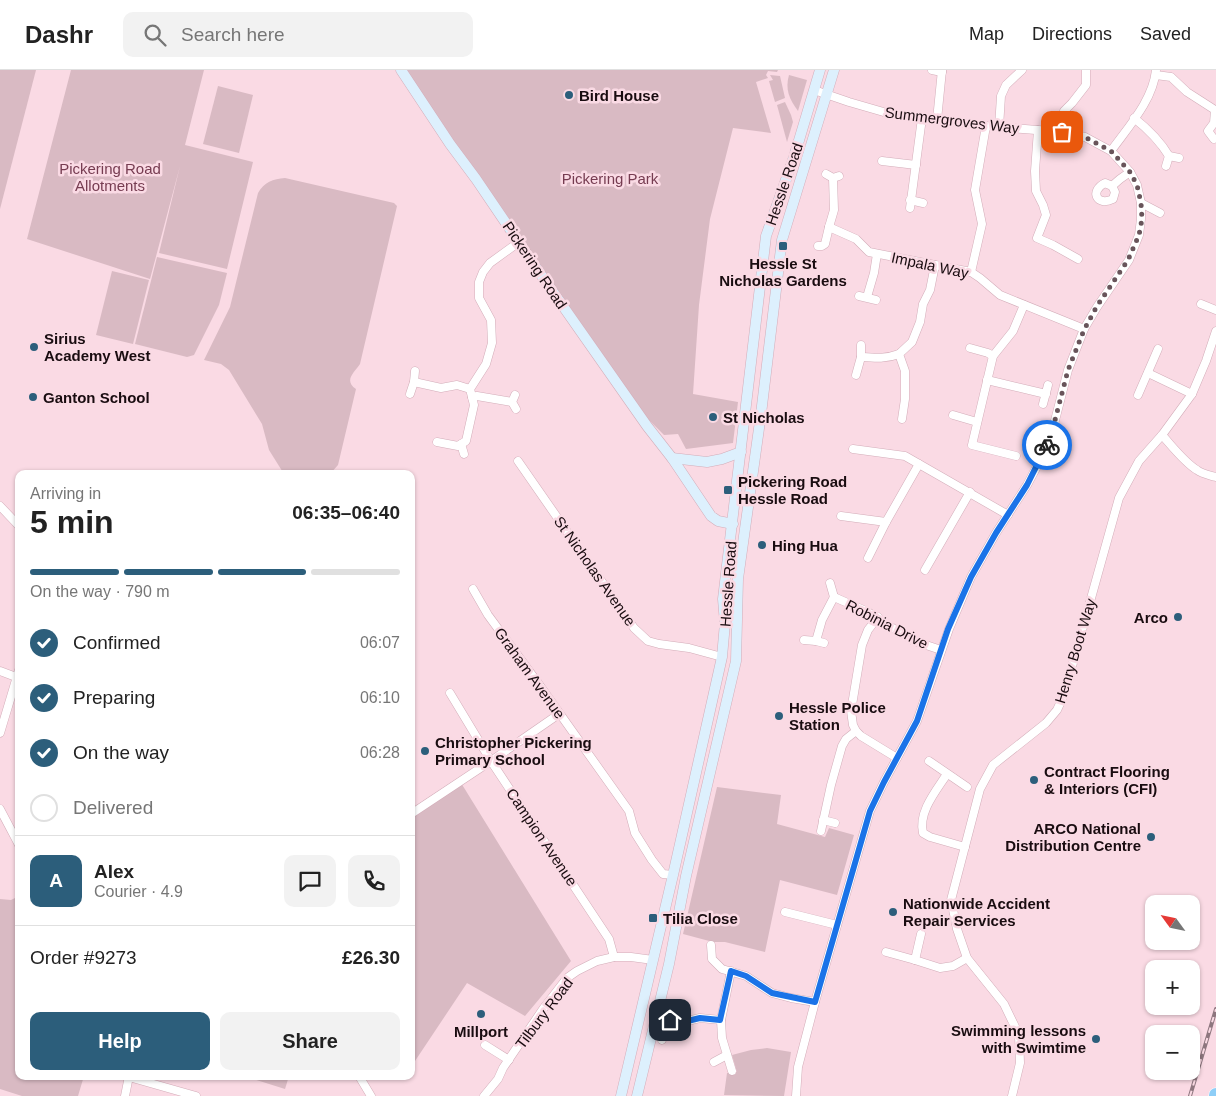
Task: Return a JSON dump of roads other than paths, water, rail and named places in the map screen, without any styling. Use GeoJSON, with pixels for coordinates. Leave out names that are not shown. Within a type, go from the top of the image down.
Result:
{"type":"FeatureCollection","features":[{"type":"Feature","properties":{"kind":"street","name":"Pickering Road"},"geometry":{"type":"LineString","coordinates":[[401,70],[450,144],[711,516],[718,521],[733,524]]}},
{"type":"Feature","properties":{"kind":"street","name":"Hessle Road"},"geometry":{"type":"LineString","coordinates":[[621,1096],[722,657],[725,623],[723,599],[766,236],[794,157],[820,70]]}},
{"type":"Feature","properties":{"kind":"street","name":"Hessle Road"},"geometry":{"type":"LineString","coordinates":[[637,1096],[669,964],[686,876],[736,661],[738,579],[761,414],[782,240],[834,70]]}},
{"type":"Feature","properties":{"kind":"street"},"geometry":{"type":"LineString","coordinates":[[932,70],[942,71],[937,120]]}},
{"type":"Feature","properties":{"kind":"street"},"geometry":{"type":"LineString","coordinates":[[1062,132],[1064,111],[1086,85],[1086,70]]}},
{"type":"Feature","properties":{"kind":"street"},"geometry":{"type":"LineString","coordinates":[[999,127],[1001,96],[1006,85],[1020,71]]}},
{"type":"Feature","properties":{"kind":"street"},"geometry":{"type":"LineString","coordinates":[[1111,151],[1148,99],[1156,72],[1171,77],[1187,92],[1216,110],[1214,123],[1208,131],[1214,139]]}},
{"type":"Feature","properties":{"kind":"street","name":"Summergroves Way"},"geometry":{"type":"LineString","coordinates":[[796,1096],[798,1067],[870,811],[917,721],[948,629],[971,577],[1042,457],[1051,436],[1068,370],[1084,330],[1097,306],[1128,260],[1139,235],[1142,219],[1137,185],[1130,172],[1111,151],[1085,137],[1062,132],[986,126],[886,113],[814,90]]}},
{"type":"Feature","properties":{"kind":"street"},"geometry":{"type":"LineString","coordinates":[[922,118],[910,204],[923,203]]}},
{"type":"Feature","properties":{"kind":"street"},"geometry":{"type":"LineString","coordinates":[[1134,118],[1150,131],[1164,147],[1169,156],[1166,166]]}},
{"type":"Feature","properties":{"kind":"street"},"geometry":{"type":"LineString","coordinates":[[971,272],[982,224],[975,190],[986,126]]}},
{"type":"Feature","properties":{"kind":"street"},"geometry":{"type":"LineString","coordinates":[[1038,130],[1035,171],[1036,191],[1046,215],[1037,238],[1078,259]]}},
{"type":"Feature","properties":{"kind":"street"},"geometry":{"type":"LineString","coordinates":[[1169,156],[1179,158]]}},
{"type":"Feature","properties":{"kind":"street"},"geometry":{"type":"LineString","coordinates":[[794,157],[806,161]]}},
{"type":"Feature","properties":{"kind":"street"},"geometry":{"type":"LineString","coordinates":[[882,161],[916,165]]}},
{"type":"Feature","properties":{"kind":"street"},"geometry":{"type":"LineString","coordinates":[[1112,186],[1130,172]]}},
{"type":"Feature","properties":{"kind":"street"},"geometry":{"type":"LineString","coordinates":[[818,246],[825,244],[834,210],[833,176]]}},
{"type":"Feature","properties":{"kind":"street"},"geometry":{"type":"LineString","coordinates":[[1141,203],[1160,213]]}},
{"type":"Feature","properties":{"kind":"street","name":"Impala Way"},"geometry":{"type":"LineString","coordinates":[[830,227],[856,239],[869,252],[971,272],[1000,295],[1084,330]]}},
{"type":"Feature","properties":{"kind":"street"},"geometry":{"type":"LineString","coordinates":[[437,442],[458,446],[466,442],[474,404],[471,393],[486,364],[492,343],[491,320],[479,298],[479,282],[483,272],[490,263],[519,242]]}},
{"type":"Feature","properties":{"kind":"street"},"geometry":{"type":"LineString","coordinates":[[876,300],[863,296],[874,273],[878,254]]}},
{"type":"Feature","properties":{"kind":"street"},"geometry":{"type":"LineString","coordinates":[[861,357],[890,358],[899,354],[912,342],[920,322],[923,304],[930,290],[936,265]]}},
{"type":"Feature","properties":{"kind":"street"},"geometry":{"type":"LineString","coordinates":[[1201,304],[1216,310]]}},
{"type":"Feature","properties":{"kind":"street"},"geometry":{"type":"LineString","coordinates":[[1016,456],[972,445],[993,356],[1013,331],[1024,305]]}},
{"type":"Feature","properties":{"kind":"street","name":"Henry Boot Way"},"geometry":{"type":"LineString","coordinates":[[1012,1096],[1020,1063],[1019,1035],[1004,1004],[967,958],[957,929],[951,900],[980,789],[993,765],[1046,723],[1057,710],[1064,695],[1119,498],[1139,461],[1162,435],[1192,394],[1216,331]]}},
{"type":"Feature","properties":{"kind":"street"},"geometry":{"type":"LineString","coordinates":[[856,375],[861,357],[860,345]]}},
{"type":"Feature","properties":{"kind":"street"},"geometry":{"type":"LineString","coordinates":[[970,348],[993,356]]}},
{"type":"Feature","properties":{"kind":"street"},"geometry":{"type":"LineString","coordinates":[[1138,395],[1158,349]]}},
{"type":"Feature","properties":{"kind":"street"},"geometry":{"type":"LineString","coordinates":[[899,354],[905,370],[905,399],[902,419]]}},
{"type":"Feature","properties":{"kind":"street"},"geometry":{"type":"LineString","coordinates":[[410,394],[415,371]]}},
{"type":"Feature","properties":{"kind":"street"},"geometry":{"type":"LineString","coordinates":[[1148,373],[1192,394]]}},
{"type":"Feature","properties":{"kind":"street"},"geometry":{"type":"LineString","coordinates":[[988,380],[1046,394]]}},
{"type":"Feature","properties":{"kind":"street"},"geometry":{"type":"LineString","coordinates":[[414,382],[441,388],[457,385],[477,396],[514,402]]}},
{"type":"Feature","properties":{"kind":"street"},"geometry":{"type":"LineString","coordinates":[[1043,404],[1048,385]]}},
{"type":"Feature","properties":{"kind":"street"},"geometry":{"type":"LineString","coordinates":[[953,415],[978,422]]}},
{"type":"Feature","properties":{"kind":"street"},"geometry":{"type":"LineString","coordinates":[[1162,435],[1196,470],[1216,477]]}},
{"type":"Feature","properties":{"kind":"street"},"geometry":{"type":"LineString","coordinates":[[461,444],[464,454]]}},
{"type":"Feature","properties":{"kind":"street"},"geometry":{"type":"LineString","coordinates":[[853,449],[905,456],[1008,515]]}},
{"type":"Feature","properties":{"kind":"street"},"geometry":{"type":"LineString","coordinates":[[672,458],[708,462],[741,452]]}},
{"type":"Feature","properties":{"kind":"street","name":"St Nicholas Avenue"},"geometry":{"type":"LineString","coordinates":[[518,461],[634,628],[648,641],[689,648],[722,657]]}},
{"type":"Feature","properties":{"kind":"street"},"geometry":{"type":"LineString","coordinates":[[868,558],[919,464]]}},
{"type":"Feature","properties":{"kind":"street"},"geometry":{"type":"LineString","coordinates":[[925,570],[937,557],[970,492]]}},
{"type":"Feature","properties":{"kind":"street"},"geometry":{"type":"LineString","coordinates":[[0,506],[15,522]]}},
{"type":"Feature","properties":{"kind":"street"},"geometry":{"type":"LineString","coordinates":[[841,516],[886,522]]}},
{"type":"Feature","properties":{"kind":"street","name":"Robinia Drive"},"geometry":{"type":"LineString","coordinates":[[804,640],[820,642],[822,620],[834,597],[830,583]]}},
{"type":"Feature","properties":{"kind":"street","name":"Graham Avenue"},"geometry":{"type":"LineString","coordinates":[[472,589],[488,615],[629,811],[635,833],[652,860],[663,874],[673,875]]}},
{"type":"Feature","properties":{"kind":"street","name":"Robinia Drive"},"geometry":{"type":"LineString","coordinates":[[834,597],[868,612],[914,641],[941,650]]}},
{"type":"Feature","properties":{"kind":"street"},"geometry":{"type":"LineString","coordinates":[[878,618],[868,630],[862,645],[851,711],[856,731],[897,758]]}},
{"type":"Feature","properties":{"kind":"street"},"geometry":{"type":"LineString","coordinates":[[0,671],[15,673]]}},
{"type":"Feature","properties":{"kind":"street"},"geometry":{"type":"LineString","coordinates":[[0,733],[15,683]]}},
{"type":"Feature","properties":{"kind":"street","name":"Campion Avenue"},"geometry":{"type":"LineString","coordinates":[[450,693],[491,761],[609,939],[614,957]]}},
{"type":"Feature","properties":{"kind":"street"},"geometry":{"type":"LineString","coordinates":[[415,811],[559,714]]}},
{"type":"Feature","properties":{"kind":"street"},"geometry":{"type":"LineString","coordinates":[[821,831],[842,746],[846,739],[856,731]]}},
{"type":"Feature","properties":{"kind":"street"},"geometry":{"type":"LineString","coordinates":[[928,761],[968,787]]}},
{"type":"Feature","properties":{"kind":"street"},"geometry":{"type":"LineString","coordinates":[[947,774],[926,807],[921,826],[923,833],[930,837],[965,847]]}},
{"type":"Feature","properties":{"kind":"street"},"geometry":{"type":"LineString","coordinates":[[0,809],[15,837]]}},
{"type":"Feature","properties":{"kind":"street"},"geometry":{"type":"LineString","coordinates":[[823,820],[835,823]]}},
{"type":"Feature","properties":{"kind":"street"},"geometry":{"type":"LineString","coordinates":[[785,912],[837,925]]}},
{"type":"Feature","properties":{"kind":"street"},"geometry":{"type":"LineString","coordinates":[[915,960],[921,934]]}},
{"type":"Feature","properties":{"kind":"street"},"geometry":{"type":"LineString","coordinates":[[711,945],[712,959],[722,969],[746,976],[772,993],[815,1002]]}},
{"type":"Feature","properties":{"kind":"street"},"geometry":{"type":"LineString","coordinates":[[886,952],[940,968],[953,966],[967,958]]}},
{"type":"Feature","properties":{"kind":"street","name":"Tilbury Road"},"geometry":{"type":"LineString","coordinates":[[484,1096],[498,1079],[503,1068],[566,978],[597,961],[614,957],[653,960]]}},
{"type":"Feature","properties":{"kind":"street"},"geometry":{"type":"LineString","coordinates":[[731,971],[720,1020],[722,1038],[732,1071]]}},
{"type":"Feature","properties":{"kind":"street"},"geometry":{"type":"LineString","coordinates":[[662,1040],[670,1020],[670,1008]]}},
{"type":"Feature","properties":{"kind":"street"},"geometry":{"type":"LineString","coordinates":[[670,1020],[683,1022],[700,1018],[720,1020]]}},
{"type":"Feature","properties":{"kind":"street"},"geometry":{"type":"LineString","coordinates":[[485,1045],[509,1060]]}},
{"type":"Feature","properties":{"kind":"street"},"geometry":{"type":"LineString","coordinates":[[714,1062],[727,1055]]}},
{"type":"Feature","properties":{"kind":"street"},"geometry":{"type":"LineString","coordinates":[[124,1096],[128,1080]]}},
{"type":"Feature","properties":{"kind":"street"},"geometry":{"type":"LineString","coordinates":[[142,1080],[196,1096]]}},
{"type":"Feature","properties":{"kind":"street"},"geometry":{"type":"LineString","coordinates":[[361,1080],[371,1096]]}},
{"type":"Feature","properties":{"kind":"railway"},"geometry":{"type":"LineString","coordinates":[[1190,1096],[1216,1009]]}},
{"type":"Feature","properties":{"kind":"place","name":"Bird House"},"geometry":{"type":"Point","coordinates":[569,95]}},
{"type":"Feature","properties":{"kind":"place","name":"Hessle St Nicholas Gardens"},"geometry":{"type":"Point","coordinates":[783,246]}},
{"type":"Feature","properties":{"kind":"place","name":"Sirius Academy West"},"geometry":{"type":"Point","coordinates":[34,347]}},
{"type":"Feature","properties":{"kind":"place","name":"Ganton School"},"geometry":{"type":"Point","coordinates":[33,397]}},
{"type":"Feature","properties":{"kind":"place","name":"St Nicholas"},"geometry":{"type":"Point","coordinates":[713,417]}},
{"type":"Feature","properties":{"kind":"place","name":"Pickering Road Hessle Road"},"geometry":{"type":"Point","coordinates":[728,490]}},
{"type":"Feature","properties":{"kind":"place","name":"Hing Hua"},"geometry":{"type":"Point","coordinates":[762,545]}},
{"type":"Feature","properties":{"kind":"place","name":"Arco"},"geometry":{"type":"Point","coordinates":[1178,617]}},
{"type":"Feature","properties":{"kind":"place","name":"Hessle Police Station"},"geometry":{"type":"Point","coordinates":[779,716]}},
{"type":"Feature","properties":{"kind":"place","name":"Christopher Pickering Primary School"},"geometry":{"type":"Point","coordinates":[425,751]}},
{"type":"Feature","properties":{"kind":"place","name":"Contract Flooring & Interiors (CFI)"},"geometry":{"type":"Point","coordinates":[1034,780]}},
{"type":"Feature","properties":{"kind":"place","name":"ARCO National Distribution Centre"},"geometry":{"type":"Point","coordinates":[1151,837]}},
{"type":"Feature","properties":{"kind":"place","name":"Nationwide Accident Repair Services"},"geometry":{"type":"Point","coordinates":[893,912]}},
{"type":"Feature","properties":{"kind":"place","name":"Tilia Close"},"geometry":{"type":"Point","coordinates":[653,918]}},
{"type":"Feature","properties":{"kind":"place","name":"Millport"},"geometry":{"type":"Point","coordinates":[481,1014]}},
{"type":"Feature","properties":{"kind":"place","name":"Swimming lessons with Swimtime"},"geometry":{"type":"Point","coordinates":[1096,1039]}},
{"type":"Feature","properties":{"kind":"park label","name":"Pickering Road Allotments"},"geometry":{"type":"Point","coordinates":[110,176]}},
{"type":"Feature","properties":{"kind":"park label","name":"Pickering Park"},"geometry":{"type":"Point","coordinates":[610,178]}}]}
